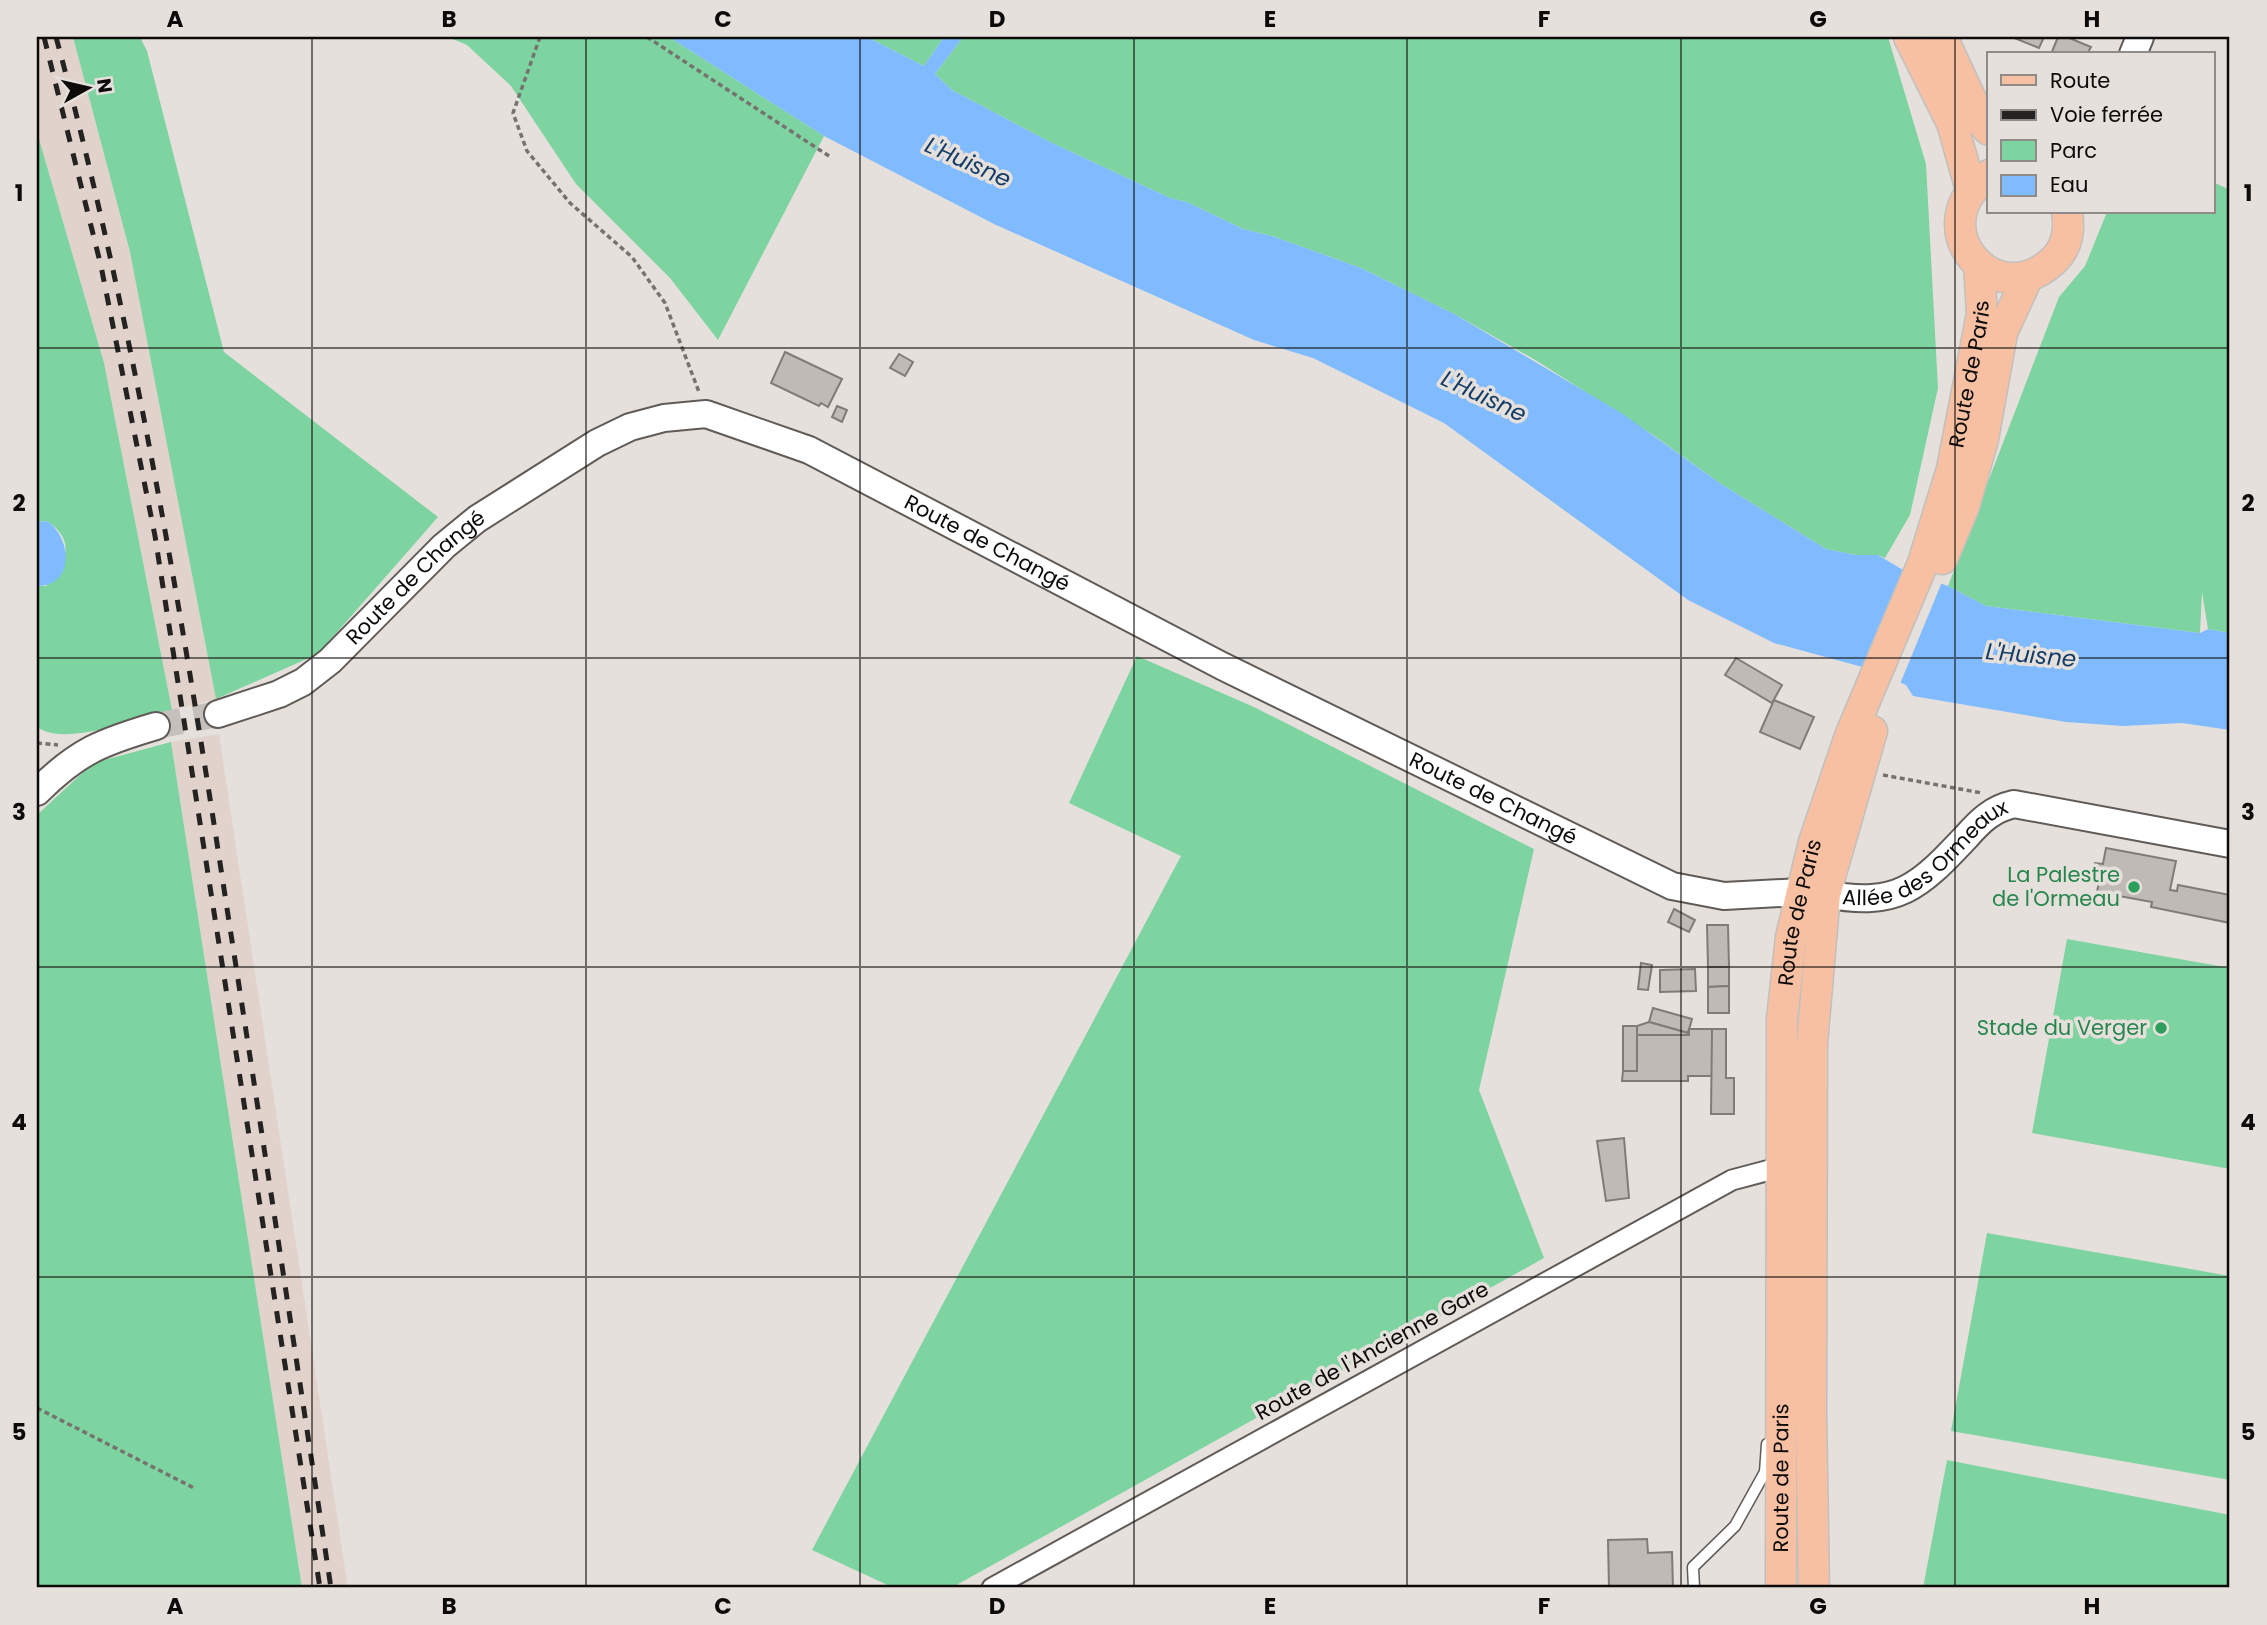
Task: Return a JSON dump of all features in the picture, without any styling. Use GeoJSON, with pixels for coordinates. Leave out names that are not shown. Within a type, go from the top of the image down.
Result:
{"type":"FeatureCollection","features":[{"type":"Feature","properties":{"kind":"main road"},"geometry":{"type":"LineString","coordinates":[[1909,37],[1980,182],[1960,216],[1961,234],[1967,251],[1979,265],[1994,274],[2011,278],[2028,276],[2044,269],[2057,257],[2066,242],[2067,214]]}},
{"type":"Feature","properties":{"kind":"main road"},"geometry":{"type":"LineString","coordinates":[[1941,37],[1987,128]]}},
{"type":"Feature","properties":{"kind":"main road","name":"Route de Paris"},"geometry":{"type":"LineString","coordinates":[[1930,567],[1982,314],[1979,265]]}},
{"type":"Feature","properties":{"kind":"main road","name":"Route de Paris"},"geometry":{"type":"LineString","coordinates":[[1814,1588],[1811,1411],[1814,842],[1930,567],[1964,506],[1983,439],[2001,334],[2028,276]]}},
{"type":"Feature","properties":{"kind":"main road","name":"Route de Paris"},"geometry":{"type":"LineString","coordinates":[[1781,1588],[1782,1019],[1791,937],[1813,893],[1861,767],[1876,693]]}},
{"type":"Feature","properties":{"kind":"street","name":"Route de Changé"},"geometry":{"type":"LineString","coordinates":[[218,714],[279,694],[303,682],[330,661],[444,546],[477,519],[597,443],[641,424],[706,414],[808,450],[1222,666],[1672,886],[1724,896],[1813,893]]}},
{"type":"Feature","properties":{"kind":"street"},"geometry":{"type":"LineString","coordinates":[[37,792],[77,755],[104,741],[156,726]]}},
{"type":"Feature","properties":{"kind":"street","name":"Allée des Ormeaux"},"geometry":{"type":"LineString","coordinates":[[1813,893],[1882,898],[1900,894],[1937,868],[1996,808],[2014,804],[2230,844]]}},
{"type":"Feature","properties":{"kind":"street","name":"Route de l'Ancienne Gare"},"geometry":{"type":"LineString","coordinates":[[992,1588],[1732,1180],[1781,1167]]}},
{"type":"Feature","properties":{"kind":"lane"},"geometry":{"type":"LineString","coordinates":[[1769,1420],[1772,1394],[1782,1369]]}},
{"type":"Feature","properties":{"kind":"lane"},"geometry":{"type":"LineString","coordinates":[[1693,1588],[1693,1567],[1735,1526],[1765,1472],[1768,1433]]}},
{"type":"Feature","properties":{"kind":"path"},"geometry":{"type":"LineString","coordinates":[[540,37],[513,113],[527,151],[570,203],[632,257],[665,303],[706,414]]}},
{"type":"Feature","properties":{"kind":"path"},"geometry":{"type":"LineString","coordinates":[[647,37],[832,158]]}},
{"type":"Feature","properties":{"kind":"path"},"geometry":{"type":"LineString","coordinates":[[1861,767],[1884,775],[1989,794],[2014,804]]}},
{"type":"Feature","properties":{"kind":"path"},"geometry":{"type":"LineString","coordinates":[[37,1408],[194,1488]]}},
{"type":"Feature","properties":{"kind":"shaded area"},"geometry":{"type":"Polygon","coordinates":[[[37,37],[73,37],[130,252],[216,699],[172,710],[104,363],[37,132],[37,37]]]}},
{"type":"Feature","properties":{"kind":"shaded area"},"geometry":{"type":"Polygon","coordinates":[[[219,734],[348,1588],[302,1588],[171,742],[219,734]]]}},
{"type":"Feature","properties":{"kind":"green space"},"geometry":{"type":"Polygon","coordinates":[[[73,37],[140,37],[147,51],[224,352],[438,517],[318,654],[216,699],[130,252],[73,37]]]}},
{"type":"Feature","properties":{"kind":"green space"},"geometry":{"type":"Polygon","coordinates":[[[448,37],[669,37],[824,136],[718,340],[670,278],[576,184],[511,86],[467,45],[448,37]]]}},
{"type":"Feature","properties":{"kind":"green space"},"geometry":{"type":"Polygon","coordinates":[[[867,37],[944,37],[924,66],[867,37]]]}},
{"type":"Feature","properties":{"kind":"green space"},"geometry":{"type":"Polygon","coordinates":[[[963,37],[1888,37],[1926,164],[1938,388],[1910,515],[1885,558],[1826,549],[1721,484],[1653,435],[1537,361],[1456,315],[1361,268],[1272,236],[1243,229],[1187,202],[1170,198],[1050,142],[952,90],[935,74],[963,37]]]}},
{"type":"Feature","properties":{"kind":"green space"},"geometry":{"type":"Polygon","coordinates":[[[37,132],[104,363],[172,710],[83,733],[49,733],[37,727],[37,586],[46,586],[59,569],[65,545],[57,529],[47,521],[37,522],[37,132]]]}},
{"type":"Feature","properties":{"kind":"green space"},"geometry":{"type":"Polygon","coordinates":[[[2214,182],[2230,190],[2230,633],[2208,629],[2202,592],[2200,633],[1986,606],[1948,586],[2059,297],[2085,266],[2106,214],[2214,214],[2214,182]]]}},
{"type":"Feature","properties":{"kind":"green space"},"geometry":{"type":"Polygon","coordinates":[[[1137,656],[1254,707],[1534,849],[1479,1090],[1544,1258],[951,1588],[894,1588],[812,1550],[1181,856],[1069,803],[1137,656]]]}},
{"type":"Feature","properties":{"kind":"green space"},"geometry":{"type":"Polygon","coordinates":[[[171,742],[302,1588],[37,1588],[37,815],[93,763],[171,742]]]}},
{"type":"Feature","properties":{"kind":"green space"},"geometry":{"type":"Polygon","coordinates":[[[2067,939],[2230,968],[2230,1169],[2032,1133],[2067,939]]]}},
{"type":"Feature","properties":{"kind":"green space"},"geometry":{"type":"Polygon","coordinates":[[[1987,1233],[2230,1276],[2230,1480],[1951,1431],[1987,1233]]]}},
{"type":"Feature","properties":{"kind":"green space"},"geometry":{"type":"Polygon","coordinates":[[[1947,1460],[2230,1515],[2228,1588],[1923,1588],[1947,1460]]]}},
{"type":"Feature","properties":{"kind":"water","name":"L'Huisne"},"geometry":{"type":"Polygon","coordinates":[[[669,37],[867,37],[924,66],[944,37],[963,37],[935,74],[952,90],[1050,142],[1170,198],[1187,202],[1243,229],[1272,236],[1361,268],[1456,315],[1623,414],[1721,484],[1826,549],[1856,555],[1878,555],[1903,570],[1948,586],[1986,606],[2200,633],[2208,629],[2230,633],[2230,730],[2182,723],[2123,726],[2066,722],[1913,696],[1906,685],[1866,668],[1774,643],[1688,600],[1444,423],[1313,358],[1254,340],[994,224],[824,136],[669,37]]]}},
{"type":"Feature","properties":{"kind":"water"},"geometry":{"type":"Polygon","coordinates":[[[47,521],[61,538],[66,560],[58,578],[49,584],[37,586],[37,522],[47,521]]]}},
{"type":"Feature","properties":{"kind":"pier"},"geometry":{"type":"Polygon","coordinates":[[[1905,568],[1942,582],[1900,684],[1864,670],[1905,568]]]}},
{"type":"Feature","properties":{"kind":"building"},"geometry":{"type":"Polygon","coordinates":[[[2012,37],[2044,37],[2039,48],[2012,37]]]}},
{"type":"Feature","properties":{"kind":"building"},"geometry":{"type":"Polygon","coordinates":[[[2058,37],[2067,37],[2091,47],[2088,52],[2052,52],[2058,37]]]}},
{"type":"Feature","properties":{"kind":"building"},"geometry":{"type":"Polygon","coordinates":[[[785,352],[842,379],[828,407],[821,403],[819,406],[771,383],[785,352]]]}},
{"type":"Feature","properties":{"kind":"building"},"geometry":{"type":"Polygon","coordinates":[[[899,354],[913,362],[905,376],[890,368],[899,354]]]}},
{"type":"Feature","properties":{"kind":"building"},"geometry":{"type":"Polygon","coordinates":[[[837,406],[847,410],[842,422],[832,417],[837,406]]]}},
{"type":"Feature","properties":{"kind":"building"},"geometry":{"type":"Polygon","coordinates":[[[1736,658],[1782,685],[1772,703],[1725,675],[1736,658]]]}},
{"type":"Feature","properties":{"kind":"building"},"geometry":{"type":"Polygon","coordinates":[[[1774,700],[1814,717],[1800,749],[1760,732],[1774,700]]]}},
{"type":"Feature","properties":{"kind":"building","name":"La Palestre de l'Ormeau"},"geometry":{"type":"Polygon","coordinates":[[[2106,848],[2176,861],[2170,890],[2177,891],[2178,885],[2230,895],[2230,923],[2151,907],[2152,902],[2097,892],[2100,877],[2093,876],[2095,863],[2103,864],[2106,848]]]}},
{"type":"Feature","properties":{"kind":"building"},"geometry":{"type":"Polygon","coordinates":[[[1674,909],[1695,920],[1689,932],[1668,922],[1674,909]]]}},
{"type":"Feature","properties":{"kind":"building"},"geometry":{"type":"Polygon","coordinates":[[[1707,925],[1728,925],[1729,967],[1708,967],[1707,925]]]}},
{"type":"Feature","properties":{"kind":"building"},"geometry":{"type":"Polygon","coordinates":[[[1641,963],[1652,965],[1648,990],[1638,989],[1641,963]]]}},
{"type":"Feature","properties":{"kind":"building"},"geometry":{"type":"Polygon","coordinates":[[[1708,967],[1729,967],[1729,986],[1708,987],[1708,967]]]}},
{"type":"Feature","properties":{"kind":"building"},"geometry":{"type":"Polygon","coordinates":[[[1695,969],[1696,991],[1660,992],[1660,970],[1695,969]]]}},
{"type":"Feature","properties":{"kind":"building"},"geometry":{"type":"Polygon","coordinates":[[[1729,986],[1729,1013],[1708,1013],[1708,987],[1729,986]]]}},
{"type":"Feature","properties":{"kind":"building"},"geometry":{"type":"Polygon","coordinates":[[[1653,1008],[1692,1019],[1688,1033],[1649,1022],[1653,1008]]]}},
{"type":"Feature","properties":{"kind":"building"},"geometry":{"type":"Polygon","coordinates":[[[1649,1022],[1688,1033],[1689,1029],[1689,1035],[1637,1035],[1637,1026],[1649,1022]]]}},
{"type":"Feature","properties":{"kind":"building"},"geometry":{"type":"Polygon","coordinates":[[[1623,1026],[1637,1026],[1637,1071],[1623,1071],[1623,1026]]]}},
{"type":"Feature","properties":{"kind":"building"},"geometry":{"type":"Polygon","coordinates":[[[1689,1029],[1712,1029],[1712,1076],[1688,1076],[1688,1081],[1622,1081],[1623,1071],[1637,1071],[1637,1035],[1689,1035],[1689,1029]]]}},
{"type":"Feature","properties":{"kind":"building"},"geometry":{"type":"Polygon","coordinates":[[[1712,1029],[1726,1029],[1726,1078],[1734,1078],[1734,1114],[1711,1114],[1712,1029]]]}},
{"type":"Feature","properties":{"kind":"building"},"geometry":{"type":"Polygon","coordinates":[[[1624,1138],[1629,1198],[1606,1201],[1597,1141],[1624,1138]]]}},
{"type":"Feature","properties":{"kind":"building"},"geometry":{"type":"Polygon","coordinates":[[[1647,1539],[1648,1553],[1672,1552],[1673,1588],[1609,1588],[1608,1540],[1647,1539]]]}},
{"type":"Feature","properties":{"kind":"tunnel"},"geometry":{"type":"LineString","coordinates":[[156,726],[218,714]]}},
{"type":"Feature","properties":{"kind":"railway"},"geometry":{"type":"LineString","coordinates":[[44,37],[101,266],[155,536],[320,1588]]}},
{"type":"Feature","properties":{"kind":"railway"},"geometry":{"type":"LineString","coordinates":[[56,37],[84,145],[133,363],[174,583],[211,804],[331,1588]]}},
{"type":"Feature","properties":{"kind":"place","name":"La Palestre de l'Ormeau"},"geometry":{"type":"Point","coordinates":[2134,887]}},
{"type":"Feature","properties":{"kind":"place","name":"Stade du Verger"},"geometry":{"type":"Point","coordinates":[2161,1028]}}]}
